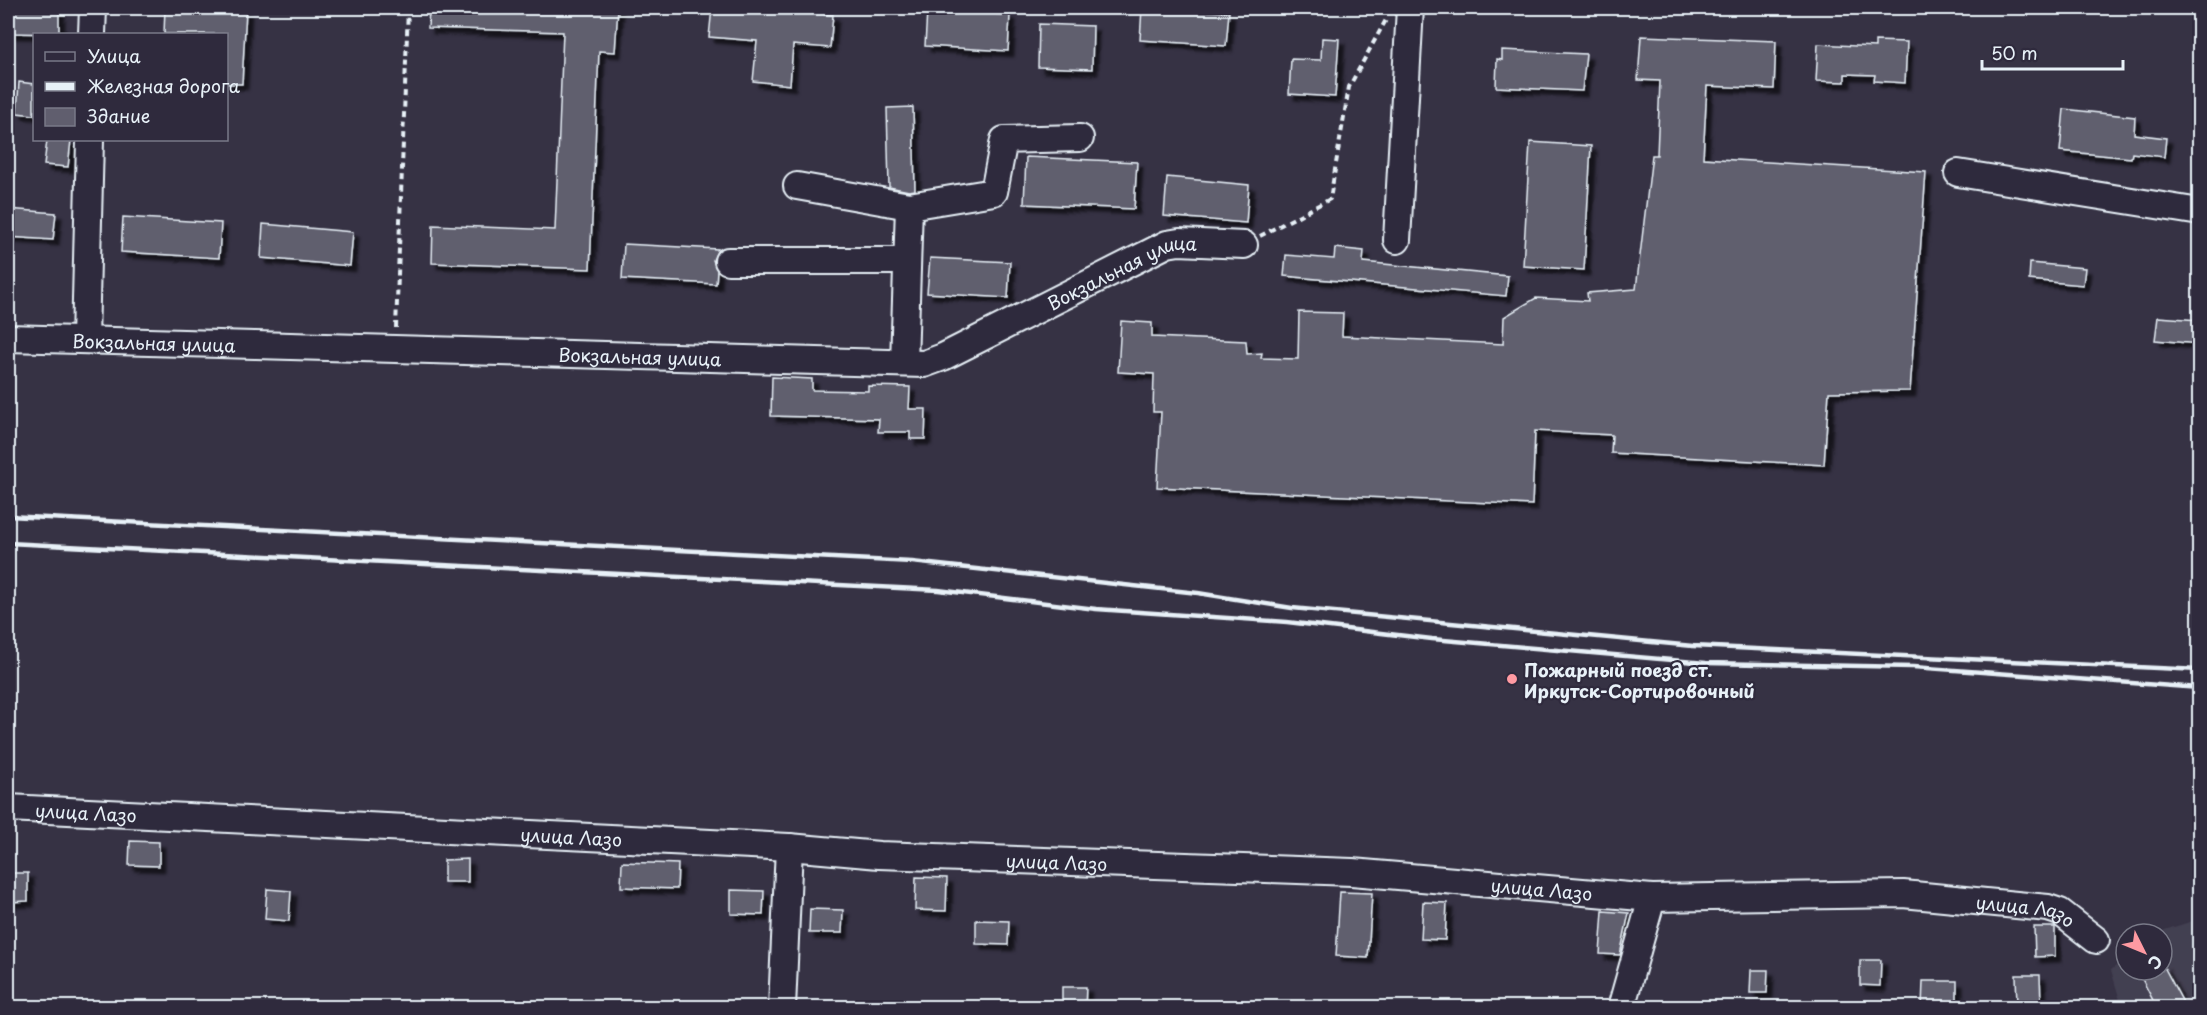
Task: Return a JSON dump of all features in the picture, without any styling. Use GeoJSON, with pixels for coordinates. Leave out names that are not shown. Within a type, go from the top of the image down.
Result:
{"type":"FeatureCollection","features":[{"type":"Feature","properties":{"kind":"street"},"geometry":{"type":"LineString","coordinates":[[92,33],[93,8]]}},
{"type":"Feature","properties":{"kind":"street"},"geometry":{"type":"LineString","coordinates":[[1397,240],[1410,8]]}},
{"type":"Feature","properties":{"kind":"street"},"geometry":{"type":"LineString","coordinates":[[797,186],[909,206],[994,192],[1004,140],[1080,138]]}},
{"type":"Feature","properties":{"kind":"street"},"geometry":{"type":"LineString","coordinates":[[85,340],[90,141]]}},
{"type":"Feature","properties":{"kind":"street"},"geometry":{"type":"LineString","coordinates":[[1958,173],[2199,212]]}},
{"type":"Feature","properties":{"kind":"street"},"geometry":{"type":"LineString","coordinates":[[904,363],[909,206]]}},
{"type":"Feature","properties":{"kind":"street","name":"Вокзальная улица"},"geometry":{"type":"LineString","coordinates":[[8,338],[924,364],[943,357],[1167,244],[1179,242],[1244,245]]}},
{"type":"Feature","properties":{"kind":"street"},"geometry":{"type":"LineString","coordinates":[[728,261],[907,261]]}},
{"type":"Feature","properties":{"kind":"street","name":"улица Лазо"},"geometry":{"type":"LineString","coordinates":[[8,808],[789,847],[879,855],[1352,872],[1652,897],[1914,895],[2048,908],[2060,912],[2096,940]]}},
{"type":"Feature","properties":{"kind":"street"},"geometry":{"type":"LineString","coordinates":[[782,1008],[789,847]]}},
{"type":"Feature","properties":{"kind":"street"},"geometry":{"type":"LineString","coordinates":[[1621,1008],[1652,897]]}},
{"type":"Feature","properties":{"kind":"path"},"geometry":{"type":"LineString","coordinates":[[395,350],[408,8]]}},
{"type":"Feature","properties":{"kind":"path"},"geometry":{"type":"LineString","coordinates":[[1244,245],[1330,199],[1349,87],[1393,8]]}},
{"type":"Feature","properties":{"kind":"shaded area"},"geometry":{"type":"Polygon","coordinates":[[[2199,919],[2199,1007],[2122,1007],[2115,982],[2174,982],[2174,927],[2199,919]]]}},
{"type":"Feature","properties":{"kind":"building"},"geometry":{"type":"Polygon","coordinates":[[[8,8],[59,8],[59,33],[8,33],[8,8]]]}},
{"type":"Feature","properties":{"kind":"building"},"geometry":{"type":"Polygon","coordinates":[[[165,8],[246,10],[242,84],[228,84],[228,33],[164,33],[165,8]]]}},
{"type":"Feature","properties":{"kind":"building"},"geometry":{"type":"Polygon","coordinates":[[[429,8],[618,8],[615,52],[599,51],[590,269],[432,263],[433,225],[555,230],[563,32],[428,28],[429,8]]]}},
{"type":"Feature","properties":{"kind":"building"},"geometry":{"type":"Polygon","coordinates":[[[712,8],[754,8],[833,15],[830,48],[793,45],[790,85],[753,81],[757,41],[709,37],[712,8]]]}},
{"type":"Feature","properties":{"kind":"building"},"geometry":{"type":"Polygon","coordinates":[[[1142,8],[1229,12],[1226,46],[1140,40],[1142,8]]]}},
{"type":"Feature","properties":{"kind":"building"},"geometry":{"type":"Polygon","coordinates":[[[927,11],[1010,15],[1008,51],[925,46],[927,11]]]}},
{"type":"Feature","properties":{"kind":"building"},"geometry":{"type":"Polygon","coordinates":[[[1039,24],[1093,26],[1092,69],[1038,67],[1039,24]]]}},
{"type":"Feature","properties":{"kind":"building"},"geometry":{"type":"Polygon","coordinates":[[[1641,36],[1776,41],[1774,89],[1707,86],[1703,158],[1926,172],[1910,391],[1829,392],[1824,465],[1611,453],[1612,435],[1535,431],[1532,505],[1157,487],[1161,412],[1153,412],[1154,374],[1118,372],[1121,321],[1152,323],[1152,337],[1246,341],[1247,354],[1262,353],[1261,358],[1298,359],[1299,312],[1343,313],[1342,336],[1503,344],[1504,317],[1536,298],[1588,301],[1587,293],[1636,289],[1652,155],[1657,155],[1660,81],[1638,80],[1641,36]]]}},
{"type":"Feature","properties":{"kind":"building"},"geometry":{"type":"Polygon","coordinates":[[[1322,38],[1339,39],[1335,97],[1289,94],[1291,59],[1321,60],[1322,38]]]}},
{"type":"Feature","properties":{"kind":"building"},"geometry":{"type":"Polygon","coordinates":[[[1875,41],[1907,42],[1905,83],[1874,81],[1875,75],[1845,74],[1845,82],[1816,81],[1818,44],[1875,47],[1875,41]]]}},
{"type":"Feature","properties":{"kind":"building"},"geometry":{"type":"Polygon","coordinates":[[[1502,50],[1586,54],[1582,91],[1496,87],[1497,59],[1502,60],[1502,50]]]}},
{"type":"Feature","properties":{"kind":"building"},"geometry":{"type":"Polygon","coordinates":[[[19,82],[33,84],[33,115],[17,113],[19,82]]]}},
{"type":"Feature","properties":{"kind":"building"},"geometry":{"type":"Polygon","coordinates":[[[913,107],[915,190],[909,191],[889,187],[887,108],[913,107]]]}},
{"type":"Feature","properties":{"kind":"building"},"geometry":{"type":"Polygon","coordinates":[[[2064,109],[2135,117],[2134,134],[2166,138],[2164,157],[2132,153],[2131,158],[2060,151],[2064,109]]]}},
{"type":"Feature","properties":{"kind":"building"},"geometry":{"type":"Polygon","coordinates":[[[47,141],[71,141],[68,167],[44,165],[47,141]]]}},
{"type":"Feature","properties":{"kind":"building"},"geometry":{"type":"Polygon","coordinates":[[[1530,142],[1591,146],[1584,270],[1523,266],[1530,142]]]}},
{"type":"Feature","properties":{"kind":"building"},"geometry":{"type":"Polygon","coordinates":[[[1026,157],[1137,162],[1134,209],[1024,204],[1026,157]]]}},
{"type":"Feature","properties":{"kind":"building"},"geometry":{"type":"Polygon","coordinates":[[[1167,177],[1249,185],[1246,223],[1164,216],[1167,177]]]}},
{"type":"Feature","properties":{"kind":"building"},"geometry":{"type":"Polygon","coordinates":[[[8,209],[56,213],[53,240],[8,237],[8,209]]]}},
{"type":"Feature","properties":{"kind":"building"},"geometry":{"type":"Polygon","coordinates":[[[123,217],[221,223],[219,258],[121,252],[123,217]]]}},
{"type":"Feature","properties":{"kind":"building"},"geometry":{"type":"Polygon","coordinates":[[[263,224],[353,232],[350,266],[261,258],[263,224]]]}},
{"type":"Feature","properties":{"kind":"building"},"geometry":{"type":"Polygon","coordinates":[[[624,244],[718,249],[713,260],[717,270],[716,284],[622,279],[624,244]]]}},
{"type":"Feature","properties":{"kind":"building"},"geometry":{"type":"Polygon","coordinates":[[[1335,248],[1364,251],[1363,262],[1508,276],[1506,296],[1284,276],[1286,255],[1334,259],[1335,248]]]}},
{"type":"Feature","properties":{"kind":"building"},"geometry":{"type":"Polygon","coordinates":[[[930,258],[1010,262],[1008,298],[927,293],[930,258]]]}},
{"type":"Feature","properties":{"kind":"building"},"geometry":{"type":"Polygon","coordinates":[[[2030,263],[2085,268],[2083,285],[2029,280],[2030,263]]]}},
{"type":"Feature","properties":{"kind":"building"},"geometry":{"type":"Polygon","coordinates":[[[2158,317],[2199,320],[2199,344],[2155,340],[2158,317]]]}},
{"type":"Feature","properties":{"kind":"building"},"geometry":{"type":"Polygon","coordinates":[[[772,377],[812,379],[812,390],[868,391],[868,386],[910,387],[909,409],[926,409],[925,439],[910,439],[910,432],[878,432],[879,419],[771,416],[772,377]]]}},
{"type":"Feature","properties":{"kind":"building"},"geometry":{"type":"Polygon","coordinates":[[[130,841],[159,842],[159,866],[129,865],[130,841]]]}},
{"type":"Feature","properties":{"kind":"building"},"geometry":{"type":"Polygon","coordinates":[[[468,859],[468,882],[444,882],[444,860],[468,859]]]}},
{"type":"Feature","properties":{"kind":"building"},"geometry":{"type":"Polygon","coordinates":[[[622,862],[678,864],[677,889],[621,887],[622,862]]]}},
{"type":"Feature","properties":{"kind":"building"},"geometry":{"type":"Polygon","coordinates":[[[8,873],[28,873],[28,901],[8,902],[8,873]]]}},
{"type":"Feature","properties":{"kind":"building"},"geometry":{"type":"Polygon","coordinates":[[[916,877],[947,878],[946,911],[915,910],[916,877]]]}},
{"type":"Feature","properties":{"kind":"building"},"geometry":{"type":"Polygon","coordinates":[[[267,889],[291,891],[289,921],[265,919],[267,889]]]}},
{"type":"Feature","properties":{"kind":"building"},"geometry":{"type":"Polygon","coordinates":[[[731,890],[764,891],[763,915],[731,914],[731,890]]]}},
{"type":"Feature","properties":{"kind":"building"},"geometry":{"type":"Polygon","coordinates":[[[1340,892],[1372,893],[1368,958],[1336,956],[1340,892]]]}},
{"type":"Feature","properties":{"kind":"building"},"geometry":{"type":"Polygon","coordinates":[[[1423,902],[1447,903],[1445,940],[1421,939],[1423,902]]]}},
{"type":"Feature","properties":{"kind":"building"},"geometry":{"type":"Polygon","coordinates":[[[810,909],[843,910],[842,933],[809,933],[810,909]]]}},
{"type":"Feature","properties":{"kind":"building"},"geometry":{"type":"Polygon","coordinates":[[[1603,911],[1629,913],[1620,955],[1600,954],[1603,911]]]}},
{"type":"Feature","properties":{"kind":"building"},"geometry":{"type":"Polygon","coordinates":[[[976,920],[1009,921],[1008,945],[976,944],[976,920]]]}},
{"type":"Feature","properties":{"kind":"building"},"geometry":{"type":"Polygon","coordinates":[[[2034,927],[2055,927],[2055,956],[2035,957],[2034,927]]]}},
{"type":"Feature","properties":{"kind":"building"},"geometry":{"type":"Polygon","coordinates":[[[1860,960],[1881,960],[1880,986],[1860,985],[1860,960]]]}},
{"type":"Feature","properties":{"kind":"building"},"geometry":{"type":"Polygon","coordinates":[[[1751,970],[1768,970],[1767,993],[1750,993],[1751,970]]]}},
{"type":"Feature","properties":{"kind":"building"},"geometry":{"type":"Polygon","coordinates":[[[2016,975],[2040,975],[2041,1004],[2017,1005],[2016,975]]]}},
{"type":"Feature","properties":{"kind":"building"},"geometry":{"type":"Polygon","coordinates":[[[1923,981],[1957,981],[1957,1008],[1922,1008],[1923,981]]]}},
{"type":"Feature","properties":{"kind":"building"},"geometry":{"type":"Polygon","coordinates":[[[2144,982],[2172,982],[2186,1008],[2157,1008],[2144,982]]]}},
{"type":"Feature","properties":{"kind":"building"},"geometry":{"type":"Polygon","coordinates":[[[1062,987],[1086,987],[1085,1008],[1062,1008],[1062,987]]]}},
{"type":"Feature","properties":{"kind":"railway"},"geometry":{"type":"LineString","coordinates":[[8,516],[912,562],[1198,593],[1292,608],[1693,646],[2200,670]]}},
{"type":"Feature","properties":{"kind":"railway"},"geometry":{"type":"LineString","coordinates":[[8,543],[938,590],[1096,609],[1287,622],[1432,639],[1706,663],[1913,667],[2200,688]]}},
{"type":"Feature","properties":{"kind":"place","name":"Пожарный поезд ст. Иркутск-Сортировочный"},"geometry":{"type":"Point","coordinates":[1512,679]}}]}
